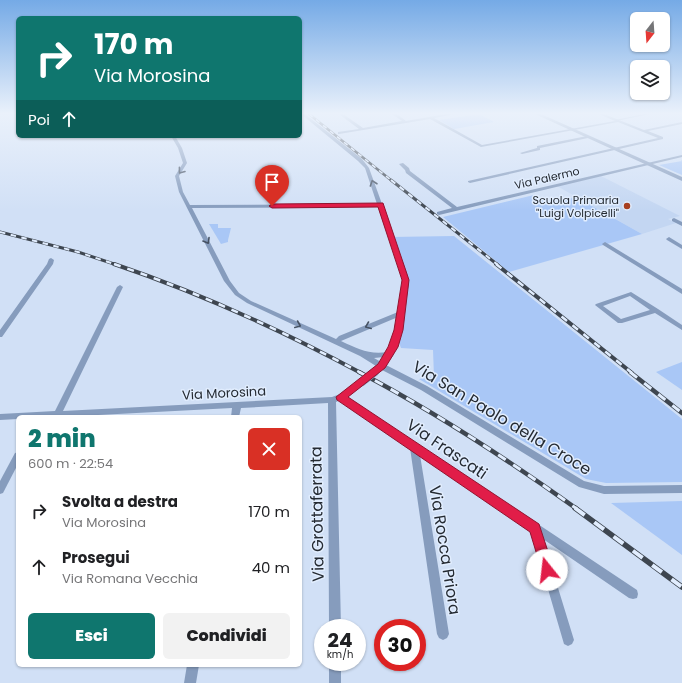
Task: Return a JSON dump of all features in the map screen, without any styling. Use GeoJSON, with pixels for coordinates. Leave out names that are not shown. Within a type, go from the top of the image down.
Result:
{"type":"FeatureCollection","features":[{"type":"Feature","properties":{"kind":"street"},"geometry":{"type":"LineString","coordinates":[[178,146],[185,160],[185,165],[176,178],[188,207],[227,281],[237,294],[264,310],[363,354],[379,356],[390,354]]}},
{"type":"Feature","properties":{"kind":"street"},"geometry":{"type":"LineString","coordinates":[[337,398],[362,382],[379,368],[390,354],[398,334],[406,284],[369,171],[365,165],[342,146]]}},
{"type":"Feature","properties":{"kind":"street"},"geometry":{"type":"LineString","coordinates":[[522,153],[539,149],[538,147],[544,146]]}},
{"type":"Feature","properties":{"kind":"street"},"geometry":{"type":"LineString","coordinates":[[607,146],[682,179]]}},
{"type":"Feature","properties":{"kind":"street"},"geometry":{"type":"LineString","coordinates":[[470,182],[628,146]]}},
{"type":"Feature","properties":{"kind":"street","name":"Via Palermo"},"geometry":{"type":"LineString","coordinates":[[439,213],[682,156]]}},
{"type":"Feature","properties":{"kind":"street"},"geometry":{"type":"LineString","coordinates":[[401,164],[407,169],[408,172],[456,209]]}},
{"type":"Feature","properties":{"kind":"street"},"geometry":{"type":"LineString","coordinates":[[188,207],[381,205]]}},
{"type":"Feature","properties":{"kind":"street"},"geometry":{"type":"LineString","coordinates":[[682,218],[674,220],[682,224]]}},
{"type":"Feature","properties":{"kind":"street"},"geometry":{"type":"LineString","coordinates":[[669,239],[682,247]]}},
{"type":"Feature","properties":{"kind":"street"},"geometry":{"type":"LineString","coordinates":[[605,244],[682,292]]}},
{"type":"Feature","properties":{"kind":"street"},"geometry":{"type":"LineString","coordinates":[[0,335],[50,264],[51,260]]}},
{"type":"Feature","properties":{"kind":"street"},"geometry":{"type":"LineString","coordinates":[[57,415],[120,287]]}},
{"type":"Feature","properties":{"kind":"street"},"geometry":{"type":"LineString","coordinates":[[656,310],[620,322],[598,305],[631,294],[656,310],[682,328]]}},
{"type":"Feature","properties":{"kind":"street"},"geometry":{"type":"LineString","coordinates":[[336,342],[340,338],[401,313]]}},
{"type":"Feature","properties":{"kind":"street","name":"Via San Paolo della Croce"},"geometry":{"type":"LineString","coordinates":[[363,354],[379,368],[441,397],[582,484],[604,490],[682,489]]}},
{"type":"Feature","properties":{"kind":"street","name":"Via Morosina"},"geometry":{"type":"LineString","coordinates":[[57,415],[337,398]]}},
{"type":"Feature","properties":{"kind":"street","name":"Via Frascati"},"geometry":{"type":"LineString","coordinates":[[337,398],[414,446],[633,594]]}},
{"type":"Feature","properties":{"kind":"street","name":"Via Grottaferrata"},"geometry":{"type":"LineString","coordinates":[[335,619],[337,398]]}},
{"type":"Feature","properties":{"kind":"street"},"geometry":{"type":"LineString","coordinates":[[235,415],[237,405]]}},
{"type":"Feature","properties":{"kind":"street","name":"Via Morosina"},"geometry":{"type":"LineString","coordinates":[[0,417],[16,417]]}},
{"type":"Feature","properties":{"kind":"street","name":"Via Rocca Priora"},"geometry":{"type":"LineString","coordinates":[[414,446],[443,634]]}},
{"type":"Feature","properties":{"kind":"street"},"geometry":{"type":"LineString","coordinates":[[0,490],[16,460]]}},
{"type":"Feature","properties":{"kind":"street"},"geometry":{"type":"LineString","coordinates":[[535,528],[568,640]]}},
{"type":"Feature","properties":{"kind":"street"},"geometry":{"type":"LineString","coordinates":[[190,683],[193,667]]}},
{"type":"Feature","properties":{"kind":"street"},"geometry":{"type":"LineString","coordinates":[[335,671],[335,683]]}},
{"type":"Feature","properties":{"kind":"shaded area"},"geometry":{"type":"Polygon","coordinates":[[[682,161],[682,175],[659,165],[682,161]]]}},
{"type":"Feature","properties":{"kind":"shaded area","name":"Scuola Primaria \"Luigi Volpicelli\""},"geometry":{"type":"Polygon","coordinates":[[[601,176],[680,216],[668,219],[676,223],[642,234],[557,186],[601,176]]]}},
{"type":"Feature","properties":{"kind":"shaded area"},"geometry":{"type":"Polygon","coordinates":[[[534,195],[549,204],[576,197],[642,234],[509,272],[443,217],[534,195]]]}},
{"type":"Feature","properties":{"kind":"shaded area"},"geometry":{"type":"Polygon","coordinates":[[[209,224],[218,224],[218,228],[231,228],[228,242],[221,244],[209,224]]]}},
{"type":"Feature","properties":{"kind":"shaded area"},"geometry":{"type":"Polygon","coordinates":[[[454,236],[682,419],[682,482],[606,483],[586,479],[419,379],[434,377],[433,350],[401,348],[397,337],[406,280],[391,237],[454,236]]]}},
{"type":"Feature","properties":{"kind":"shaded area"},"geometry":{"type":"Polygon","coordinates":[[[682,362],[682,390],[656,372],[682,362]]]}},
{"type":"Feature","properties":{"kind":"shaded area"},"geometry":{"type":"Polygon","coordinates":[[[682,501],[682,555],[611,503],[682,501]]]}},
{"type":"Feature","properties":{"kind":"railway"},"geometry":{"type":"LineString","coordinates":[[348,146],[392,181]]}},
{"type":"Feature","properties":{"kind":"railway"},"geometry":{"type":"LineString","coordinates":[[391,180],[498,265]]}},
{"type":"Feature","properties":{"kind":"railway"},"geometry":{"type":"LineString","coordinates":[[0,232],[78,252],[114,264]]}},
{"type":"Feature","properties":{"kind":"railway"},"geometry":{"type":"LineString","coordinates":[[114,264],[178,287],[240,313],[361,373]]}},
{"type":"Feature","properties":{"kind":"railway"},"geometry":{"type":"LineString","coordinates":[[496,264],[632,373]]}},
{"type":"Feature","properties":{"kind":"railway"},"geometry":{"type":"LineString","coordinates":[[359,372],[415,403],[470,437],[577,509]]}},
{"type":"Feature","properties":{"kind":"railway"},"geometry":{"type":"LineString","coordinates":[[630,372],[682,413]]}},
{"type":"Feature","properties":{"kind":"railway"},"geometry":{"type":"LineString","coordinates":[[575,508],[682,587]]}},
{"type":"Feature","properties":{"kind":"place","name":"Scuola Primaria \"Luigi Volpicelli\""},"geometry":{"type":"Point","coordinates":[627,206]}},
{"type":"Feature","properties":{"kind":"route"},"geometry":{"type":"LineString","coordinates":[[272,206],[381,205],[392,242],[406,280],[399,330],[390,354],[381,366],[341,397],[535,528],[547,570]]}}]}
